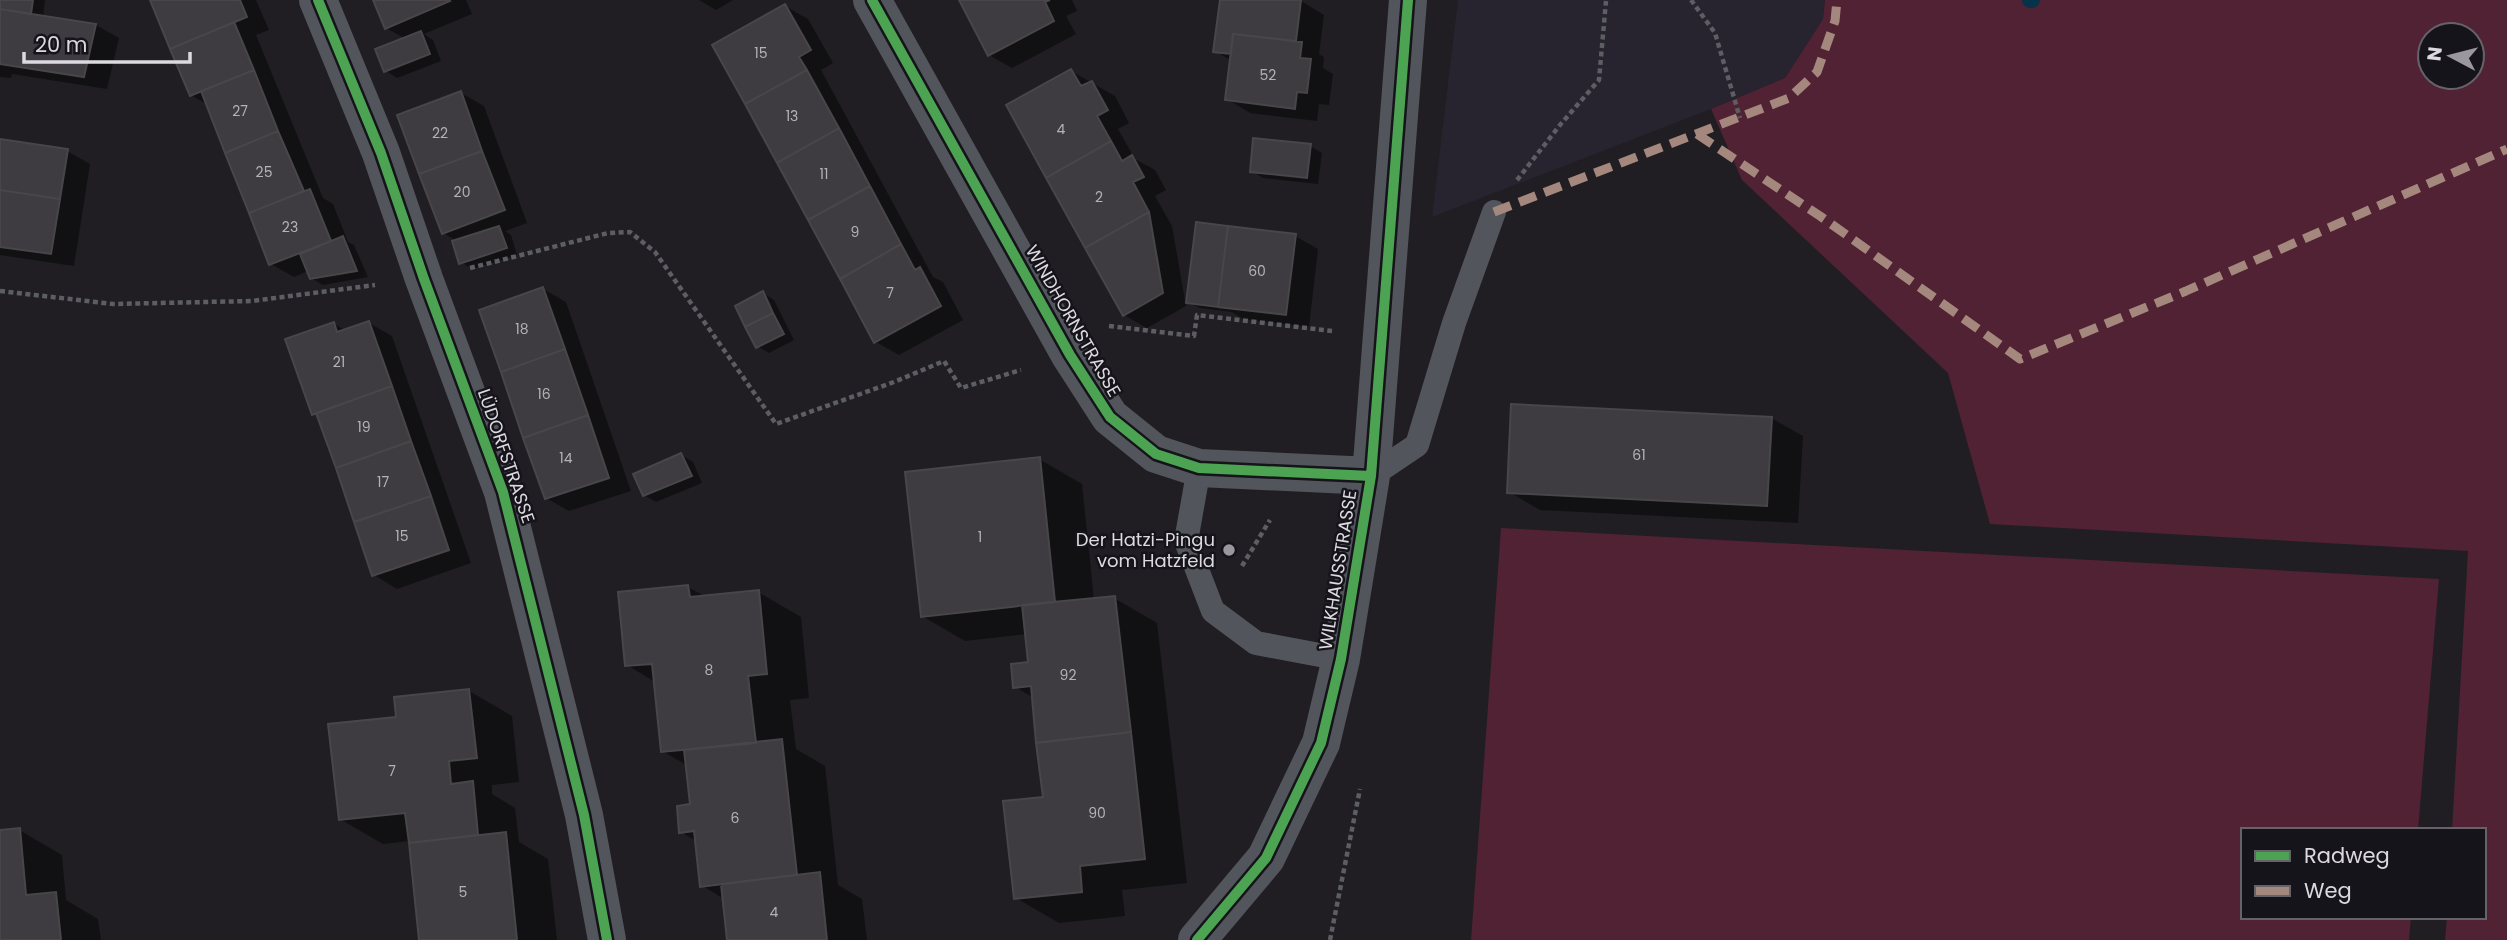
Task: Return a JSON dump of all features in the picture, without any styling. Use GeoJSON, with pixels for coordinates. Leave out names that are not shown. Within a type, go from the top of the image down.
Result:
{"type":"FeatureCollection","features":[{"type":"Feature","properties":{"kind":"street","name":"LÜDORFSTRASSE"},"geometry":{"type":"LineString","coordinates":[[318,0],[381,153],[424,279],[503,492],[584,815],[607,940]]}},
{"type":"Feature","properties":{"kind":"street","name":"WINDHORNSTRASSE"},"geometry":{"type":"LineString","coordinates":[[872,0],[1050,320],[1110,417],[1156,454],[1199,468],[1371,476]]}},
{"type":"Feature","properties":{"kind":"street","name":"WILKHAUSSTRASSE"},"geometry":{"type":"LineString","coordinates":[[1197,940],[1266,858],[1321,743],[1341,659],[1371,476],[1408,0]]}},
{"type":"Feature","properties":{"kind":"lane"},"geometry":{"type":"LineString","coordinates":[[1371,476],[1417,445],[1454,323],[1494,212]]}},
{"type":"Feature","properties":{"kind":"lane"},"geometry":{"type":"LineString","coordinates":[[1199,468],[1186,541],[1213,611],[1256,643],[1341,659]]}},
{"type":"Feature","properties":{"kind":"path"},"geometry":{"type":"LineString","coordinates":[[1690,0],[1715,33],[1740,118]]}},
{"type":"Feature","properties":{"kind":"path"},"geometry":{"type":"LineString","coordinates":[[1494,212],[1559,125],[1599,80],[1606,1]]}},
{"type":"Feature","properties":{"kind":"path"},"geometry":{"type":"LineString","coordinates":[[1050,320],[1194,336],[1197,315],[1382,337]]}},
{"type":"Feature","properties":{"kind":"path"},"geometry":{"type":"LineString","coordinates":[[894,382],[944,362],[961,388],[1070,355]]}},
{"type":"Feature","properties":{"kind":"path"},"geometry":{"type":"LineString","coordinates":[[1213,611],[1300,473]]}},
{"type":"Feature","properties":{"kind":"path"},"geometry":{"type":"LineString","coordinates":[[1330,940],[1360,789]]}},
{"type":"Feature","properties":{"kind":"shaded area"},"geometry":{"type":"Polygon","coordinates":[[[1458,0],[1825,0],[1823,19],[1785,78],[1432,217],[1458,0]]]}},
{"type":"Feature","properties":{"kind":"shaded area"},"geometry":{"type":"Polygon","coordinates":[[[1825,0],[2507,0],[2507,940],[2445,940],[2447,919],[2486,919],[2486,828],[2452,828],[2468,551],[1990,524],[1948,373],[1742,180],[1711,109],[1785,78],[1823,19],[1825,0]]]}},
{"type":"Feature","properties":{"kind":"shaded area"},"geometry":{"type":"Polygon","coordinates":[[[1501,528],[2439,579],[2418,828],[2241,828],[2241,919],[2411,919],[2409,940],[1471,940],[1501,528]]]}},
{"type":"Feature","properties":{"kind":"building"},"geometry":{"type":"Polygon","coordinates":[[[0,0],[33,0],[31,14],[0,9],[0,0]]]}},
{"type":"Feature","properties":{"kind":"building"},"geometry":{"type":"Polygon","coordinates":[[[150,0],[240,0],[247,17],[170,49],[150,0]]]}},
{"type":"Feature","properties":{"kind":"building"},"geometry":{"type":"Polygon","coordinates":[[[373,0],[449,0],[450,1],[385,29],[373,0]]]}},
{"type":"Feature","properties":{"kind":"building"},"geometry":{"type":"Polygon","coordinates":[[[959,0],[1050,0],[1045,2],[1054,21],[988,56],[959,0]]]}},
{"type":"Feature","properties":{"kind":"building"},"geometry":{"type":"Polygon","coordinates":[[[1220,0],[1301,0],[1296,41],[1233,34],[1231,54],[1213,52],[1220,0]]]}},
{"type":"Feature","properties":{"kind":"building"},"geometry":{"type":"Polygon","coordinates":[[[785,4],[811,50],[799,57],[807,70],[745,104],[712,45],[785,4]]]}},
{"type":"Feature","properties":{"kind":"building"},"geometry":{"type":"Polygon","coordinates":[[[0,9],[96,24],[84,77],[0,64],[0,9]]]}},
{"type":"Feature","properties":{"kind":"building"},"geometry":{"type":"Polygon","coordinates":[[[234,22],[254,70],[190,96],[170,49],[234,22]]]}},
{"type":"Feature","properties":{"kind":"building"},"geometry":{"type":"Polygon","coordinates":[[[421,31],[430,54],[384,72],[375,49],[421,31]]]}},
{"type":"Feature","properties":{"kind":"building"},"geometry":{"type":"Polygon","coordinates":[[[1233,34],[1302,42],[1300,58],[1311,59],[1307,93],[1297,92],[1295,109],[1225,100],[1233,34]]]}},
{"type":"Feature","properties":{"kind":"building"},"geometry":{"type":"Polygon","coordinates":[[[1071,69],[1081,86],[1092,81],[1108,110],[1097,116],[1111,141],[1046,178],[1006,105],[1071,69]]]}},
{"type":"Feature","properties":{"kind":"building"},"geometry":{"type":"Polygon","coordinates":[[[254,70],[278,131],[225,153],[201,91],[254,70]]]}},
{"type":"Feature","properties":{"kind":"building"},"geometry":{"type":"Polygon","coordinates":[[[807,70],[839,128],[777,163],[745,104],[807,70]]]}},
{"type":"Feature","properties":{"kind":"building"},"geometry":{"type":"Polygon","coordinates":[[[461,91],[482,151],[419,174],[397,115],[461,91]]]}},
{"type":"Feature","properties":{"kind":"building"},"geometry":{"type":"Polygon","coordinates":[[[839,128],[870,186],[808,220],[777,163],[839,128]]]}},
{"type":"Feature","properties":{"kind":"building"},"geometry":{"type":"Polygon","coordinates":[[[278,131],[304,191],[249,213],[225,153],[278,131]]]}},
{"type":"Feature","properties":{"kind":"building"},"geometry":{"type":"Polygon","coordinates":[[[1253,138],[1311,144],[1307,178],[1250,172],[1253,138]]]}},
{"type":"Feature","properties":{"kind":"building"},"geometry":{"type":"Polygon","coordinates":[[[0,139],[68,149],[60,199],[0,190],[0,139]]]}},
{"type":"Feature","properties":{"kind":"building"},"geometry":{"type":"Polygon","coordinates":[[[1111,141],[1122,161],[1132,155],[1144,177],[1133,182],[1149,212],[1085,248],[1046,178],[1111,141]]]}},
{"type":"Feature","properties":{"kind":"building"},"geometry":{"type":"Polygon","coordinates":[[[482,151],[505,210],[442,234],[419,174],[482,151]]]}},
{"type":"Feature","properties":{"kind":"building"},"geometry":{"type":"Polygon","coordinates":[[[870,186],[901,244],[840,279],[808,220],[870,186]]]}},
{"type":"Feature","properties":{"kind":"building"},"geometry":{"type":"Polygon","coordinates":[[[310,189],[331,241],[269,265],[249,213],[310,189]]]}},
{"type":"Feature","properties":{"kind":"building"},"geometry":{"type":"Polygon","coordinates":[[[0,190],[60,199],[51,254],[0,247],[0,190]]]}},
{"type":"Feature","properties":{"kind":"building"},"geometry":{"type":"Polygon","coordinates":[[[1149,212],[1163,293],[1123,316],[1085,248],[1149,212]]]}},
{"type":"Feature","properties":{"kind":"building"},"geometry":{"type":"Polygon","coordinates":[[[1196,222],[1228,226],[1218,307],[1186,303],[1196,222]]]}},
{"type":"Feature","properties":{"kind":"building"},"geometry":{"type":"Polygon","coordinates":[[[499,226],[507,248],[459,264],[452,241],[499,226]]]}},
{"type":"Feature","properties":{"kind":"building"},"geometry":{"type":"Polygon","coordinates":[[[1228,226],[1296,234],[1286,315],[1218,307],[1228,226]]]}},
{"type":"Feature","properties":{"kind":"building"},"geometry":{"type":"Polygon","coordinates":[[[343,236],[357,271],[310,279],[300,254],[343,236]]]}},
{"type":"Feature","properties":{"kind":"building"},"geometry":{"type":"Polygon","coordinates":[[[901,244],[915,270],[920,267],[941,306],[874,343],[840,279],[901,244]]]}},
{"type":"Feature","properties":{"kind":"building"},"geometry":{"type":"Polygon","coordinates":[[[543,287],[565,349],[501,372],[479,310],[543,287]]]}},
{"type":"Feature","properties":{"kind":"building"},"geometry":{"type":"Polygon","coordinates":[[[763,291],[773,313],[745,327],[735,306],[763,291]]]}},
{"type":"Feature","properties":{"kind":"building"},"geometry":{"type":"Polygon","coordinates":[[[773,313],[784,334],[756,348],[745,327],[773,313]]]}},
{"type":"Feature","properties":{"kind":"building"},"geometry":{"type":"Polygon","coordinates":[[[369,321],[392,386],[312,415],[285,339],[334,322],[337,332],[369,321]]]}},
{"type":"Feature","properties":{"kind":"building"},"geometry":{"type":"Polygon","coordinates":[[[565,349],[588,415],[523,438],[501,372],[565,349]]]}},
{"type":"Feature","properties":{"kind":"building"},"geometry":{"type":"Polygon","coordinates":[[[392,386],[411,441],[336,468],[316,413],[392,386]]]}},
{"type":"Feature","properties":{"kind":"building"},"geometry":{"type":"Polygon","coordinates":[[[1511,404],[1772,417],[1767,506],[1507,493],[1511,404]]]}},
{"type":"Feature","properties":{"kind":"building"},"geometry":{"type":"Polygon","coordinates":[[[588,415],[609,478],[545,499],[523,438],[588,415]]]}},
{"type":"Feature","properties":{"kind":"building"},"geometry":{"type":"Polygon","coordinates":[[[411,441],[431,496],[354,522],[336,468],[411,441]]]}},
{"type":"Feature","properties":{"kind":"building"},"geometry":{"type":"Polygon","coordinates":[[[681,453],[692,476],[643,496],[633,474],[681,453]]]}},
{"type":"Feature","properties":{"kind":"building"},"geometry":{"type":"Polygon","coordinates":[[[1040,457],[1055,602],[921,617],[905,472],[1040,457]]]}},
{"type":"Feature","properties":{"kind":"building"},"geometry":{"type":"Polygon","coordinates":[[[431,496],[449,550],[372,576],[354,522],[431,496]]]}},
{"type":"Feature","properties":{"kind":"building"},"geometry":{"type":"Polygon","coordinates":[[[688,585],[690,597],[759,590],[767,674],[748,676],[756,743],[661,752],[652,664],[625,666],[618,592],[688,585]]]}},
{"type":"Feature","properties":{"kind":"building"},"geometry":{"type":"Polygon","coordinates":[[[1115,596],[1131,732],[1036,743],[1031,686],[1013,688],[1011,664],[1028,662],[1022,605],[1115,596]]]}},
{"type":"Feature","properties":{"kind":"building"},"geometry":{"type":"Polygon","coordinates":[[[469,689],[477,758],[449,761],[451,784],[473,781],[478,835],[409,843],[405,813],[339,820],[328,724],[396,717],[394,697],[469,689]]]}},
{"type":"Feature","properties":{"kind":"building"},"geometry":{"type":"Polygon","coordinates":[[[1131,732],[1145,859],[1080,866],[1082,892],[1014,899],[1003,801],[1043,797],[1036,743],[1131,732]]]}},
{"type":"Feature","properties":{"kind":"building"},"geometry":{"type":"Polygon","coordinates":[[[782,739],[797,875],[700,887],[694,831],[679,833],[677,806],[690,804],[684,750],[782,739]]]}},
{"type":"Feature","properties":{"kind":"building"},"geometry":{"type":"Polygon","coordinates":[[[20,828],[26,895],[56,892],[61,940],[0,940],[0,830],[20,828]]]}},
{"type":"Feature","properties":{"kind":"building"},"geometry":{"type":"Polygon","coordinates":[[[506,832],[517,940],[419,940],[409,843],[506,832]]]}},
{"type":"Feature","properties":{"kind":"building"},"geometry":{"type":"Polygon","coordinates":[[[820,872],[827,940],[727,940],[721,884],[820,872]]]}},
{"type":"Feature","properties":{"kind":"marked path"},"geometry":{"type":"LineString","coordinates":[[1494,212],[1789,98],[1817,72],[1835,21],[1837,0]]}},
{"type":"Feature","properties":{"kind":"marked path"},"geometry":{"type":"LineString","coordinates":[[1697,134],[1820,216],[2020,359],[2186,291],[2507,149]]}},
{"type":"Feature","properties":{"kind":"cycle path"},"geometry":{"type":"LineString","coordinates":[[318,0],[381,153],[424,279],[503,492],[584,815],[607,940]]}},
{"type":"Feature","properties":{"kind":"cycle path"},"geometry":{"type":"LineString","coordinates":[[872,0],[1070,355],[1110,417],[1156,454],[1199,468],[1371,476]]}},
{"type":"Feature","properties":{"kind":"cycle path"},"geometry":{"type":"LineString","coordinates":[[1197,940],[1266,858],[1321,743],[1341,659],[1371,476],[1408,0]]}},
{"type":"Feature","properties":{"kind":"place","name":"Der Hatzi-Pingu vom Hatzfeld"},"geometry":{"type":"Point","coordinates":[1229,550]}}]}
